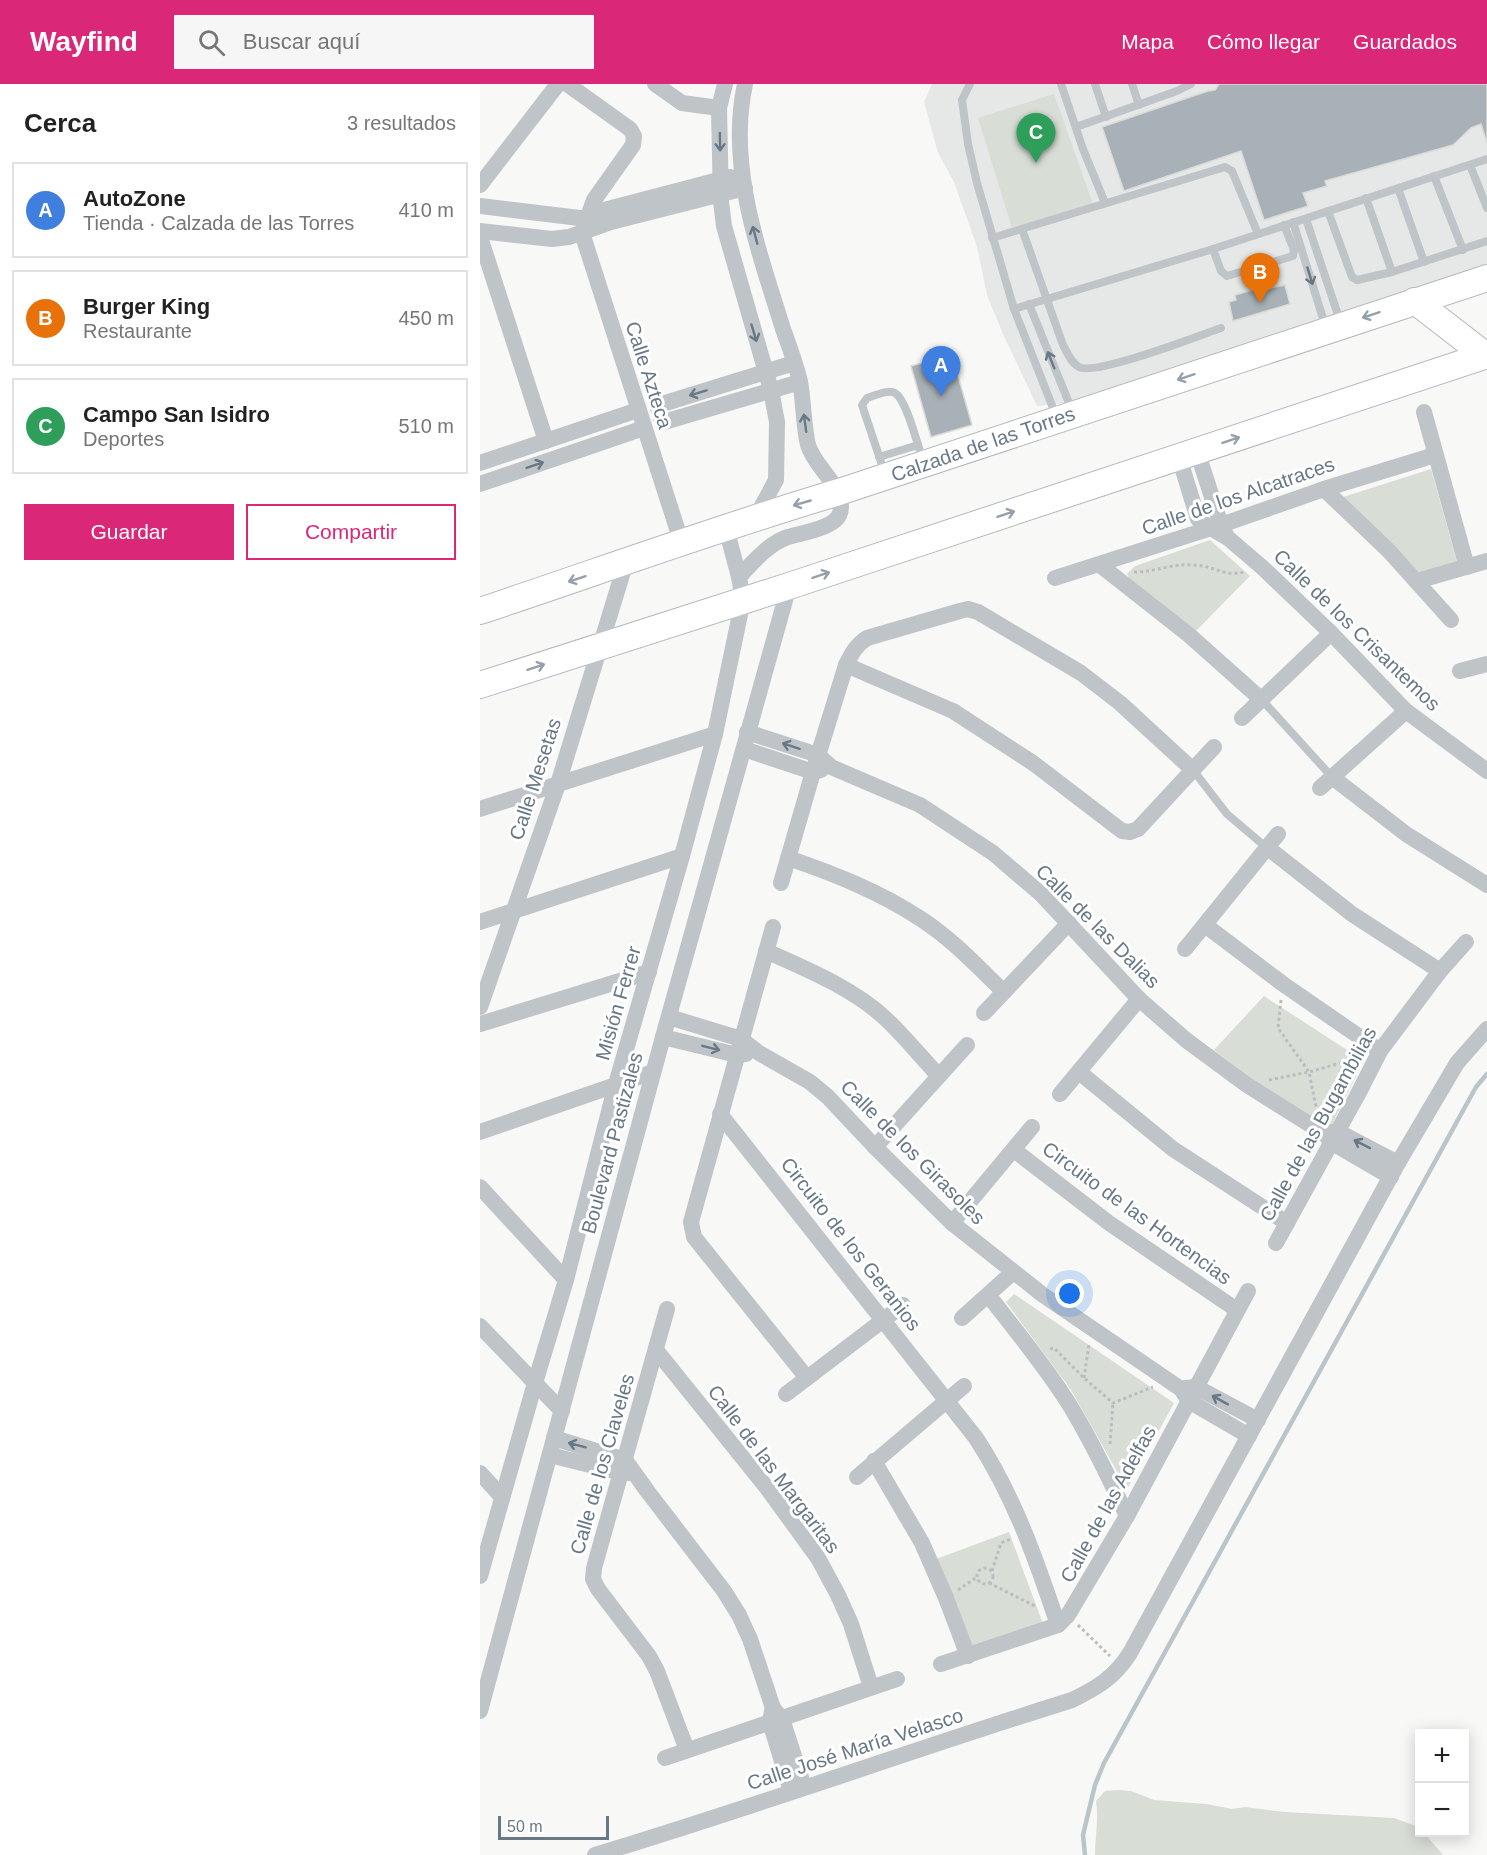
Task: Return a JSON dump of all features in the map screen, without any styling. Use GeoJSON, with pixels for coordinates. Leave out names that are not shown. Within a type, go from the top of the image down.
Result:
{"type":"FeatureCollection","features":[{"type":"Feature","properties":{"kind":"main road","name":"Calzada de las Torres"},"geometry":{"type":"LineString","coordinates":[[480,611],[756,517],[839,492],[883,467],[921,454],[1066,416],[1487,278]]}},
{"type":"Feature","properties":{"kind":"main road"},"geometry":{"type":"LineString","coordinates":[[1415,301],[1486,355]]}},
{"type":"Feature","properties":{"kind":"main road"},"geometry":{"type":"LineString","coordinates":[[480,685],[599,646],[741,588],[789,586],[1486,355]]}},
{"type":"Feature","properties":{"kind":"street"},"geometry":{"type":"LineString","coordinates":[[480,185],[558,84]]}},
{"type":"Feature","properties":{"kind":"street"},"geometry":{"type":"LineString","coordinates":[[567,84],[630,129],[633,136],[633,145],[594,200],[585,226]]}},
{"type":"Feature","properties":{"kind":"street"},"geometry":{"type":"LineString","coordinates":[[655,84],[682,103],[719,108]]}},
{"type":"Feature","properties":{"kind":"street"},"geometry":{"type":"LineString","coordinates":[[725,84],[719,108],[724,226],[771,390],[777,422],[776,480],[756,517]]}},
{"type":"Feature","properties":{"kind":"street"},"geometry":{"type":"LineString","coordinates":[[741,588],[755,560],[785,538],[821,528],[836,519],[840,512],[839,492],[822,472],[808,445],[800,382],[764,266],[743,181],[739,134],[745,84]]}},
{"type":"Feature","properties":{"kind":"street"},"geometry":{"type":"LineString","coordinates":[[480,231],[552,239],[585,226],[610,222],[743,181]]}},
{"type":"Feature","properties":{"kind":"street"},"geometry":{"type":"LineString","coordinates":[[480,206],[585,226]]}},
{"type":"Feature","properties":{"kind":"street","name":"Calle Azteca"},"geometry":{"type":"LineString","coordinates":[[585,226],[638,410],[682,544]]}},
{"type":"Feature","properties":{"kind":"street"},"geometry":{"type":"LineString","coordinates":[[480,237],[546,441]]}},
{"type":"Feature","properties":{"kind":"street"},"geometry":{"type":"LineString","coordinates":[[794,363],[659,405],[662,421],[800,382]]}},
{"type":"Feature","properties":{"kind":"street"},"geometry":{"type":"LineString","coordinates":[[480,463],[638,410]]}},
{"type":"Feature","properties":{"kind":"street"},"geometry":{"type":"LineString","coordinates":[[1424,412],[1467,567]]}},
{"type":"Feature","properties":{"kind":"street"},"geometry":{"type":"LineString","coordinates":[[480,484],[644,428]]}},
{"type":"Feature","properties":{"kind":"street","name":"Calle de los Crisantemos"},"geometry":{"type":"LineString","coordinates":[[1188,454],[1198,519],[1220,530],[1263,568],[1331,633],[1406,711],[1487,771]]}},
{"type":"Feature","properties":{"kind":"street","name":"Calle de los Alcatraces"},"geometry":{"type":"LineString","coordinates":[[1055,578],[1105,569],[1220,530],[1324,489],[1435,455]]}},
{"type":"Feature","properties":{"kind":"street"},"geometry":{"type":"LineString","coordinates":[[1324,489],[1417,581],[1451,620]]}},
{"type":"Feature","properties":{"kind":"street"},"geometry":{"type":"LineString","coordinates":[[726,528],[741,588]]}},
{"type":"Feature","properties":{"kind":"street"},"geometry":{"type":"LineString","coordinates":[[1417,581],[1487,561]]}},
{"type":"Feature","properties":{"kind":"street","name":"Calle Mesetas"},"geometry":{"type":"LineString","coordinates":[[480,1007],[558,784],[626,562]]}},
{"type":"Feature","properties":{"kind":"street"},"geometry":{"type":"LineString","coordinates":[[1105,569],[1224,665],[1262,700]]}},
{"type":"Feature","properties":{"kind":"street","name":"Boulevard Pastizales"},"geometry":{"type":"LineString","coordinates":[[480,1711],[653,1072],[789,586]]}},
{"type":"Feature","properties":{"kind":"street","name":"Misión Ferrer"},"geometry":{"type":"LineString","coordinates":[[480,1576],[566,1280],[616,1084],[715,734],[741,588]]}},
{"type":"Feature","properties":{"kind":"street"},"geometry":{"type":"LineString","coordinates":[[781,883],[846,665],[858,644],[867,638],[968,609],[978,612],[1081,673],[1120,703],[1193,770]]}},
{"type":"Feature","properties":{"kind":"street"},"geometry":{"type":"LineString","coordinates":[[1242,718],[1331,633]]}},
{"type":"Feature","properties":{"kind":"street"},"geometry":{"type":"LineString","coordinates":[[1460,671],[1487,664]]}},
{"type":"Feature","properties":{"kind":"street"},"geometry":{"type":"LineString","coordinates":[[846,665],[953,711],[973,723],[1033,762],[1122,831],[1130,832],[1138,829],[1214,747]]}},
{"type":"Feature","properties":{"kind":"street"},"geometry":{"type":"LineString","coordinates":[[1406,711],[1326,782],[1487,885]]}},
{"type":"Feature","properties":{"kind":"street"},"geometry":{"type":"LineString","coordinates":[[480,809],[715,734]]}},
{"type":"Feature","properties":{"kind":"street"},"geometry":{"type":"LineString","coordinates":[[746,740],[813,772],[831,767]]}},
{"type":"Feature","properties":{"kind":"street","name":"Calle de las Dalias"},"geometry":{"type":"LineString","coordinates":[[746,740],[818,755],[831,767],[880,786],[930,811],[993,853],[1041,894],[1138,999],[1186,1040],[1246,1085],[1328,1135],[1394,1170]]}},
{"type":"Feature","properties":{"kind":"street"},"geometry":{"type":"LineString","coordinates":[[1185,949],[1278,834]]}},
{"type":"Feature","properties":{"kind":"street"},"geometry":{"type":"LineString","coordinates":[[1268,848],[1352,914],[1440,972]]}},
{"type":"Feature","properties":{"kind":"street"},"geometry":{"type":"LineString","coordinates":[[480,922],[682,856]]}},
{"type":"Feature","properties":{"kind":"street"},"geometry":{"type":"LineString","coordinates":[[788,858],[836,875],[882,896],[923,920],[1004,992]]}},
{"type":"Feature","properties":{"kind":"street"},"geometry":{"type":"LineString","coordinates":[[984,1013],[1070,923]]}},
{"type":"Feature","properties":{"kind":"street"},"geometry":{"type":"LineString","coordinates":[[1205,925],[1283,984],[1380,1051]]}},
{"type":"Feature","properties":{"kind":"street"},"geometry":{"type":"LineString","coordinates":[[772,927],[691,1222],[691,1230],[694,1238],[807,1378]]}},
{"type":"Feature","properties":{"kind":"street","name":"Calle de las Bugambilias"},"geometry":{"type":"LineString","coordinates":[[1276,1243],[1328,1135],[1380,1051],[1440,972],[1466,942]]}},
{"type":"Feature","properties":{"kind":"street"},"geometry":{"type":"LineString","coordinates":[[766,951],[855,996],[885,1018],[939,1076]]}},
{"type":"Feature","properties":{"kind":"street"},"geometry":{"type":"LineString","coordinates":[[480,1024],[649,972]]}},
{"type":"Feature","properties":{"kind":"street"},"geometry":{"type":"LineString","coordinates":[[1060,1095],[1138,999]]}},
{"type":"Feature","properties":{"kind":"street","name":"Calle de los Girasoles"},"geometry":{"type":"LineString","coordinates":[[669,1017],[739,1047],[759,1053],[810,1082],[841,1109],[952,1223],[1012,1273],[1091,1330],[1184,1389],[1249,1436]]}},
{"type":"Feature","properties":{"kind":"street"},"geometry":{"type":"LineString","coordinates":[[1121,1668],[1394,1170],[1457,1063],[1487,1029]]}},
{"type":"Feature","properties":{"kind":"street","name":"Calle de los Girasoles"},"geometry":{"type":"LineString","coordinates":[[663,1037],[739,1047]]}},
{"type":"Feature","properties":{"kind":"street"},"geometry":{"type":"LineString","coordinates":[[875,1146],[967,1045]]}},
{"type":"Feature","properties":{"kind":"street"},"geometry":{"type":"LineString","coordinates":[[480,1132],[653,1072]]}},
{"type":"Feature","properties":{"kind":"street"},"geometry":{"type":"LineString","coordinates":[[1079,1072],[1173,1149],[1287,1223]]}},
{"type":"Feature","properties":{"kind":"street","name":"Circuito de los Geranios"},"geometry":{"type":"LineString","coordinates":[[720,1114],[948,1401],[996,1468],[1026,1532],[1060,1618]]}},
{"type":"Feature","properties":{"kind":"street","name":"Circuito de las Hortencias"},"geometry":{"type":"LineString","coordinates":[[952,1223],[1032,1127]]}},
{"type":"Feature","properties":{"kind":"street","name":"Circuito de las Hortencias"},"geometry":{"type":"LineString","coordinates":[[1014,1150],[1109,1223],[1237,1310]]}},
{"type":"Feature","properties":{"kind":"street"},"geometry":{"type":"LineString","coordinates":[[480,1187],[566,1280]]}},
{"type":"Feature","properties":{"kind":"street"},"geometry":{"type":"LineString","coordinates":[[962,1318],[1012,1273]]}},
{"type":"Feature","properties":{"kind":"street","name":"Calle de las Adelfas"},"geometry":{"type":"LineString","coordinates":[[1060,1618],[1126,1516],[1184,1389],[1248,1291]]}},
{"type":"Feature","properties":{"kind":"street"},"geometry":{"type":"LineString","coordinates":[[988,1296],[1032,1352],[1069,1405],[1108,1476],[1126,1516]]}},
{"type":"Feature","properties":{"kind":"street"},"geometry":{"type":"LineString","coordinates":[[786,1394],[903,1305]]}},
{"type":"Feature","properties":{"kind":"street","name":"Calle de los Claveles"},"geometry":{"type":"LineString","coordinates":[[668,1310],[627,1469],[594,1568],[593,1579],[598,1589],[649,1656],[687,1750]]}},
{"type":"Feature","properties":{"kind":"street"},"geometry":{"type":"LineString","coordinates":[[480,1326],[562,1411]]}},
{"type":"Feature","properties":{"kind":"street","name":"Calle de las Margaritas"},"geometry":{"type":"LineString","coordinates":[[656,1350],[767,1488],[818,1558],[851,1624],[871,1687]]}},
{"type":"Feature","properties":{"kind":"street"},"geometry":{"type":"LineString","coordinates":[[856,1477],[964,1386]]}},
{"type":"Feature","properties":{"kind":"street","name":"Calle de los Girasoles"},"geometry":{"type":"LineString","coordinates":[[1184,1389],[1258,1420]]}},
{"type":"Feature","properties":{"kind":"street"},"geometry":{"type":"LineString","coordinates":[[552,1447],[627,1469],[724,1591],[750,1639],[798,1789]]}},
{"type":"Feature","properties":{"kind":"street"},"geometry":{"type":"LineString","coordinates":[[874,1461],[922,1543],[968,1656]]}},
{"type":"Feature","properties":{"kind":"street"},"geometry":{"type":"LineString","coordinates":[[480,1473],[502,1497]]}},
{"type":"Feature","properties":{"kind":"street"},"geometry":{"type":"LineString","coordinates":[[942,1664],[968,1656],[1060,1618]]}},
{"type":"Feature","properties":{"kind":"street","name":"Calle José María Velasco"},"geometry":{"type":"LineString","coordinates":[[595,1855],[681,1829],[1072,1700],[1106,1682],[1121,1668]]}},
{"type":"Feature","properties":{"kind":"street"},"geometry":{"type":"LineString","coordinates":[[665,1758],[775,1716],[897,1679]]}},
{"type":"Feature","properties":{"kind":"lane"},"geometry":{"type":"LineString","coordinates":[[970,84],[962,99],[968,144],[992,238],[1014,309],[1066,416]]}},
{"type":"Feature","properties":{"kind":"lane"},"geometry":{"type":"LineString","coordinates":[[1061,84],[1105,203]]}},
{"type":"Feature","properties":{"kind":"lane"},"geometry":{"type":"LineString","coordinates":[[1095,84],[1106,117]]}},
{"type":"Feature","properties":{"kind":"lane"},"geometry":{"type":"LineString","coordinates":[[1132,84],[1139,105]]}},
{"type":"Feature","properties":{"kind":"lane"},"geometry":{"type":"LineString","coordinates":[[1076,127],[1191,84]]}},
{"type":"Feature","properties":{"kind":"lane"},"geometry":{"type":"LineString","coordinates":[[1014,309],[1212,249],[1487,159]]}},
{"type":"Feature","properties":{"kind":"lane"},"geometry":{"type":"LineString","coordinates":[[1470,165],[1487,208]]}},
{"type":"Feature","properties":{"kind":"lane"},"geometry":{"type":"LineString","coordinates":[[992,238],[1225,167],[1232,171],[1258,234]]}},
{"type":"Feature","properties":{"kind":"lane"},"geometry":{"type":"LineString","coordinates":[[1434,176],[1463,249]]}},
{"type":"Feature","properties":{"kind":"lane"},"geometry":{"type":"LineString","coordinates":[[1398,188],[1424,262]]}},
{"type":"Feature","properties":{"kind":"lane"},"geometry":{"type":"LineString","coordinates":[[1366,198],[1392,272]]}},
{"type":"Feature","properties":{"kind":"lane"},"geometry":{"type":"LineString","coordinates":[[1328,211],[1352,277],[1362,280],[1487,241]]}},
{"type":"Feature","properties":{"kind":"lane"},"geometry":{"type":"LineString","coordinates":[[1306,219],[1334,327]]}},
{"type":"Feature","properties":{"kind":"lane"},"geometry":{"type":"LineString","coordinates":[[1293,222],[1334,327]]}},
{"type":"Feature","properties":{"kind":"lane"},"geometry":{"type":"LineString","coordinates":[[1212,249],[1221,271],[1227,276],[1293,256],[1294,250],[1284,225]]}},
{"type":"Feature","properties":{"kind":"lane"},"geometry":{"type":"LineString","coordinates":[[1022,229],[1063,345],[1072,362],[1079,368],[1091,370],[1116,364],[1221,328]]}},
{"type":"Feature","properties":{"kind":"lane"},"geometry":{"type":"LineString","coordinates":[[1029,304],[1066,416]]}},
{"type":"Feature","properties":{"kind":"lane"},"geometry":{"type":"LineString","coordinates":[[883,467],[862,405],[867,398],[889,392],[894,392],[898,396],[921,454]]}},
{"type":"Feature","properties":{"kind":"lane"},"geometry":{"type":"LineString","coordinates":[[1262,700],[1326,782]]}},
{"type":"Feature","properties":{"kind":"lane"},"geometry":{"type":"LineString","coordinates":[[1193,770],[1227,814],[1268,848]]}},
{"type":"Feature","properties":{"kind":"path"},"geometry":{"type":"LineString","coordinates":[[1105,569],[1146,572],[1172,565],[1195,565],[1232,575],[1263,568]]}},
{"type":"Feature","properties":{"kind":"path"},"geometry":{"type":"LineString","coordinates":[[1283,984],[1278,1028],[1309,1072],[1328,1135]]}},
{"type":"Feature","properties":{"kind":"path"},"geometry":{"type":"LineString","coordinates":[[1246,1085],[1309,1072],[1380,1051]]}},
{"type":"Feature","properties":{"kind":"path"},"geometry":{"type":"LineString","coordinates":[[1084,1378],[1091,1330]]}},
{"type":"Feature","properties":{"kind":"path"},"geometry":{"type":"LineString","coordinates":[[1032,1352],[1054,1348],[1113,1403]]}},
{"type":"Feature","properties":{"kind":"path"},"geometry":{"type":"LineString","coordinates":[[1113,1403],[1184,1389]]}},
{"type":"Feature","properties":{"kind":"path"},"geometry":{"type":"LineString","coordinates":[[1110,1445],[1113,1403]]}},
{"type":"Feature","properties":{"kind":"path"},"geometry":{"type":"LineString","coordinates":[[989,1583],[993,1576],[992,1571],[1001,1543],[1026,1532]]}},
{"type":"Feature","properties":{"kind":"path"},"geometry":{"type":"LineString","coordinates":[[946,1598],[978,1576],[979,1571],[983,1568],[992,1571]]}},
{"type":"Feature","properties":{"kind":"path"},"geometry":{"type":"LineString","coordinates":[[978,1576],[982,1583],[989,1583],[1015,1598],[1060,1618],[1121,1668]]}},
{"type":"Feature","properties":{"kind":"shaded area"},"geometry":{"type":"Polygon","coordinates":[[[932,84],[1487,84],[1487,266],[1090,400],[1037,406],[987,295],[977,247],[954,182],[938,153],[924,102],[932,84]]]}},
{"type":"Feature","properties":{"kind":"shaded area"},"geometry":{"type":"Polygon","coordinates":[[[1054,94],[1094,207],[1013,231],[978,118],[1054,94]]]}},
{"type":"Feature","properties":{"kind":"shaded area"},"geometry":{"type":"Polygon","coordinates":[[[1431,469],[1458,565],[1423,577],[1343,497],[1431,469]]]}},
{"type":"Feature","properties":{"kind":"shaded area"},"geometry":{"type":"Polygon","coordinates":[[[1210,540],[1250,576],[1194,633],[1130,580],[1127,574],[1135,566],[1210,540]]]}},
{"type":"Feature","properties":{"kind":"shaded area"},"geometry":{"type":"Polygon","coordinates":[[[1264,996],[1364,1061],[1330,1128],[1266,1090],[1214,1050],[1264,996]]]}},
{"type":"Feature","properties":{"kind":"shaded area"},"geometry":{"type":"Polygon","coordinates":[[[1014,1294],[1174,1403],[1127,1489],[1071,1390],[1006,1302],[1014,1294]]]}},
{"type":"Feature","properties":{"kind":"shaded area"},"geometry":{"type":"Polygon","coordinates":[[[1009,1532],[1043,1624],[970,1651],[936,1559],[1009,1532]]]}},
{"type":"Feature","properties":{"kind":"shaded area"},"geometry":{"type":"Polygon","coordinates":[[[1105,1791],[1131,1791],[1154,1800],[1206,1804],[1232,1809],[1245,1807],[1285,1812],[1394,1818],[1415,1826],[1415,1837],[1427,1837],[1443,1855],[1095,1855],[1096,1801],[1105,1791]]]}},
{"type":"Feature","properties":{"kind":"building"},"geometry":{"type":"Polygon","coordinates":[[[1219,84],[1487,84],[1487,143],[1481,124],[1471,128],[1453,145],[1325,181],[1327,186],[1303,193],[1308,206],[1264,220],[1241,151],[1124,191],[1102,127],[1215,90],[1219,84]]]}},
{"type":"Feature","properties":{"kind":"building"},"geometry":{"type":"Polygon","coordinates":[[[1285,285],[1290,304],[1233,321],[1229,302],[1236,300],[1235,295],[1285,285]]]}},
{"type":"Feature","properties":{"kind":"building"},"geometry":{"type":"Polygon","coordinates":[[[952,355],[972,425],[931,437],[911,366],[952,355]]]}},
{"type":"Feature","properties":{"kind":"waterway"},"geometry":{"type":"LineString","coordinates":[[1085,1855],[1083,1835],[1095,1785],[1104,1763],[1476,1087],[1487,1074]]}},
{"type":"Feature","properties":{"kind":"place","name":"Campo San Isidro"},"geometry":{"type":"Point","coordinates":[1036,163]}},
{"type":"Feature","properties":{"kind":"place","name":"Burger King"},"geometry":{"type":"Point","coordinates":[1260,303]}},
{"type":"Feature","properties":{"kind":"place","name":"AutoZone"},"geometry":{"type":"Point","coordinates":[941,396]}}]}
